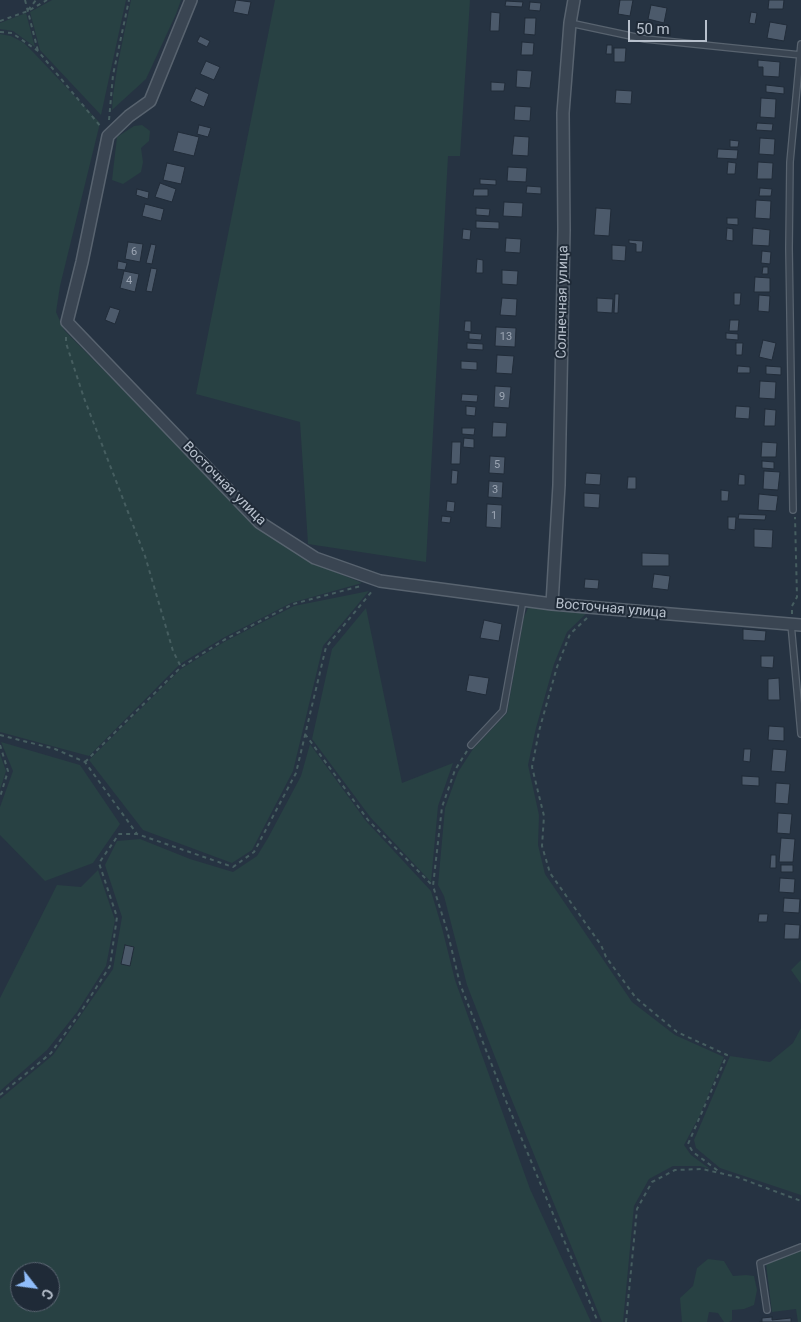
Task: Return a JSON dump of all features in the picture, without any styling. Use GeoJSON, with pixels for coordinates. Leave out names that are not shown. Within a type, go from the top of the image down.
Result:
{"type":"FeatureCollection","features":[{"type":"Feature","properties":{"kind":"street"},"geometry":{"type":"LineString","coordinates":[[67,322],[82,262],[108,136],[129,116],[150,100],[191,0]]}},
{"type":"Feature","properties":{"kind":"street","name":"Солнечная улица"},"geometry":{"type":"LineString","coordinates":[[552,604],[559,485],[564,249],[563,113],[570,23],[574,0]]}},
{"type":"Feature","properties":{"kind":"street","name":"Восточная улица"},"geometry":{"type":"LineString","coordinates":[[67,322],[259,522],[315,558],[380,581],[552,604],[796,624]]}},
{"type":"Feature","properties":{"kind":"lane"},"geometry":{"type":"LineString","coordinates":[[570,23],[645,39],[800,55]]}},
{"type":"Feature","properties":{"kind":"lane"},"geometry":{"type":"LineString","coordinates":[[793,510],[790,162],[801,44]]}},
{"type":"Feature","properties":{"kind":"lane"},"geometry":{"type":"LineString","coordinates":[[471,745],[504,711],[524,600]]}},
{"type":"Feature","properties":{"kind":"lane"},"geometry":{"type":"LineString","coordinates":[[796,624],[801,734]]}},
{"type":"Feature","properties":{"kind":"lane"},"geometry":{"type":"LineString","coordinates":[[767,1310],[760,1263],[801,1247]]}},
{"type":"Feature","properties":{"kind":"path"},"geometry":{"type":"LineString","coordinates":[[25,0],[38,51]]}},
{"type":"Feature","properties":{"kind":"path"},"geometry":{"type":"LineString","coordinates":[[28,11],[36,0]]}},
{"type":"Feature","properties":{"kind":"path"},"geometry":{"type":"LineString","coordinates":[[0,21],[28,11],[47,0]]}},
{"type":"Feature","properties":{"kind":"path"},"geometry":{"type":"LineString","coordinates":[[108,136],[113,75],[129,0]]}},
{"type":"Feature","properties":{"kind":"path"},"geometry":{"type":"LineString","coordinates":[[0,32],[12,33],[38,51],[108,136]]}},
{"type":"Feature","properties":{"kind":"path"},"geometry":{"type":"LineString","coordinates":[[67,322],[66,343],[84,398],[144,556],[173,651],[181,666]]}},
{"type":"Feature","properties":{"kind":"path"},"geometry":{"type":"LineString","coordinates":[[793,510],[795,519],[797,597],[792,606],[796,624]]}},
{"type":"Feature","properties":{"kind":"path"},"geometry":{"type":"LineString","coordinates":[[0,1095],[51,1053],[80,1013],[110,966],[117,917],[99,863],[120,834],[137,834],[232,867],[254,852],[296,773],[326,647],[380,581]]}},
{"type":"Feature","properties":{"kind":"path"},"geometry":{"type":"LineString","coordinates":[[85,762],[181,666],[224,640],[293,604],[362,586]]}},
{"type":"Feature","properties":{"kind":"path"},"geometry":{"type":"LineString","coordinates":[[598,608],[570,634],[557,667],[539,731],[532,767],[544,816],[542,846],[550,873],[636,998],[676,1032],[727,1056],[688,1144],[692,1152],[721,1173]]}},
{"type":"Feature","properties":{"kind":"path"},"geometry":{"type":"LineString","coordinates":[[305,734],[368,820],[433,886]]}},
{"type":"Feature","properties":{"kind":"path"},"geometry":{"type":"LineString","coordinates":[[0,735],[55,749],[85,762],[137,834]]}},
{"type":"Feature","properties":{"kind":"path"},"geometry":{"type":"LineString","coordinates":[[0,745],[8,771],[0,797]]}},
{"type":"Feature","properties":{"kind":"path"},"geometry":{"type":"LineString","coordinates":[[471,745],[455,770],[442,807],[433,886],[447,930],[460,984],[506,1101],[598,1322]]}},
{"type":"Feature","properties":{"kind":"path"},"geometry":{"type":"LineString","coordinates":[[626,1322],[637,1209],[652,1182],[675,1170],[702,1169],[737,1176],[801,1201]]}},
{"type":"Feature","properties":{"kind":"green space"},"geometry":{"type":"Polygon","coordinates":[[[52,0],[126,0],[101,115],[40,50],[30,12],[52,0]]]}},
{"type":"Feature","properties":{"kind":"green space"},"geometry":{"type":"Polygon","coordinates":[[[131,0],[181,0],[146,79],[112,110],[118,63],[131,0]]]}},
{"type":"Feature","properties":{"kind":"green space"},"geometry":{"type":"Polygon","coordinates":[[[275,0],[470,0],[460,156],[448,156],[426,562],[308,544],[300,422],[196,394],[275,0]]]}},
{"type":"Feature","properties":{"kind":"green space"},"geometry":{"type":"Polygon","coordinates":[[[26,13],[35,47],[13,31],[0,29],[0,23],[26,13]]]}},
{"type":"Feature","properties":{"kind":"green space"},"geometry":{"type":"Polygon","coordinates":[[[0,34],[11,36],[24,43],[100,123],[60,286],[56,312],[64,330],[255,524],[314,563],[362,583],[291,603],[223,638],[180,664],[89,756],[0,732],[0,34]]]}},
{"type":"Feature","properties":{"kind":"green space"},"geometry":{"type":"Polygon","coordinates":[[[142,125],[150,131],[149,141],[141,148],[143,162],[141,172],[123,184],[112,180],[117,137],[134,126],[142,125]]]}},
{"type":"Feature","properties":{"kind":"green space"},"geometry":{"type":"Polygon","coordinates":[[[369,591],[323,646],[293,771],[252,850],[232,863],[143,830],[89,760],[181,669],[224,642],[294,606],[369,591]]]}},
{"type":"Feature","properties":{"kind":"green space"},"geometry":{"type":"Polygon","coordinates":[[[535,605],[589,611],[567,632],[554,664],[528,765],[539,815],[538,845],[545,874],[632,1002],[675,1035],[724,1057],[700,1115],[684,1145],[691,1155],[710,1169],[700,1166],[673,1166],[649,1179],[634,1206],[623,1322],[602,1322],[467,985],[444,896],[438,885],[445,808],[458,772],[473,749],[507,713],[524,617],[528,608],[535,605]]]}},
{"type":"Feature","properties":{"kind":"green space"},"geometry":{"type":"Polygon","coordinates":[[[366,608],[402,783],[453,763],[438,806],[431,882],[371,818],[312,739],[332,649],[366,608]]]}},
{"type":"Feature","properties":{"kind":"green space"},"geometry":{"type":"Polygon","coordinates":[[[1,742],[80,765],[120,824],[93,863],[45,881],[0,835],[0,807],[13,771],[1,742]]]}},
{"type":"Feature","properties":{"kind":"green space"},"geometry":{"type":"Polygon","coordinates":[[[310,744],[366,821],[431,891],[455,980],[530,1189],[591,1322],[0,1322],[0,1099],[53,1055],[113,969],[122,917],[105,865],[117,841],[140,839],[190,859],[233,872],[257,856],[301,776],[310,744]]]}},
{"type":"Feature","properties":{"kind":"green space"},"geometry":{"type":"Polygon","coordinates":[[[0,754],[6,771],[0,790],[0,754]]]}},
{"type":"Feature","properties":{"kind":"green space"},"geometry":{"type":"Polygon","coordinates":[[[98,870],[115,920],[106,966],[77,1012],[47,1050],[0,1091],[0,998],[57,885],[81,887],[98,870]]]}},
{"type":"Feature","properties":{"kind":"green space"},"geometry":{"type":"Polygon","coordinates":[[[801,960],[801,984],[791,970],[801,960]]]}},
{"type":"Feature","properties":{"kind":"green space"},"geometry":{"type":"Polygon","coordinates":[[[801,1028],[801,1195],[720,1168],[696,1148],[694,1140],[730,1056],[770,1062],[793,1043],[801,1028]]]}},
{"type":"Feature","properties":{"kind":"green space"},"geometry":{"type":"Polygon","coordinates":[[[801,1250],[801,1322],[798,1322],[796,1309],[772,1312],[766,1264],[801,1250]]]}},
{"type":"Feature","properties":{"kind":"green space"},"geometry":{"type":"Polygon","coordinates":[[[708,1259],[724,1261],[733,1276],[754,1276],[757,1290],[754,1305],[744,1309],[732,1310],[732,1320],[729,1322],[724,1322],[718,1313],[709,1312],[707,1322],[682,1322],[680,1298],[693,1286],[697,1268],[708,1259]]]}},
{"type":"Feature","properties":{"kind":"building"},"geometry":{"type":"Polygon","coordinates":[[[236,0],[251,2],[248,15],[233,12],[236,0]]]}},
{"type":"Feature","properties":{"kind":"building"},"geometry":{"type":"Polygon","coordinates":[[[620,0],[633,0],[630,16],[618,14],[620,0]]]}},
{"type":"Feature","properties":{"kind":"building"},"geometry":{"type":"Polygon","coordinates":[[[769,0],[784,0],[783,9],[768,9],[769,0]]]}},
{"type":"Feature","properties":{"kind":"building"},"geometry":{"type":"Polygon","coordinates":[[[506,1],[523,2],[522,7],[505,6],[506,1]]]}},
{"type":"Feature","properties":{"kind":"building"},"geometry":{"type":"Polygon","coordinates":[[[530,2],[541,3],[540,11],[529,10],[530,2]]]}},
{"type":"Feature","properties":{"kind":"building"},"geometry":{"type":"Polygon","coordinates":[[[651,5],[667,8],[664,23],[648,19],[651,5]]]}},
{"type":"Feature","properties":{"kind":"building"},"geometry":{"type":"Polygon","coordinates":[[[491,12],[500,13],[499,31],[490,31],[491,12]]]}},
{"type":"Feature","properties":{"kind":"building"},"geometry":{"type":"Polygon","coordinates":[[[751,12],[757,13],[755,24],[749,23],[751,12]]]}},
{"type":"Feature","properties":{"kind":"building"},"geometry":{"type":"Polygon","coordinates":[[[525,18],[536,18],[535,35],[524,34],[525,18]]]}},
{"type":"Feature","properties":{"kind":"building"},"geometry":{"type":"Polygon","coordinates":[[[770,22],[787,25],[784,41],[767,38],[770,22]]]}},
{"type":"Feature","properties":{"kind":"building"},"geometry":{"type":"Polygon","coordinates":[[[200,36],[210,41],[207,47],[197,42],[200,36]]]}},
{"type":"Feature","properties":{"kind":"building"},"geometry":{"type":"Polygon","coordinates":[[[522,42],[534,43],[533,55],[521,55],[522,42]]]}},
{"type":"Feature","properties":{"kind":"building"},"geometry":{"type":"Polygon","coordinates":[[[607,45],[612,45],[612,54],[606,54],[607,45]]]}},
{"type":"Feature","properties":{"kind":"building"},"geometry":{"type":"Polygon","coordinates":[[[614,48],[626,48],[625,62],[614,62],[614,48]]]}},
{"type":"Feature","properties":{"kind":"building"},"geometry":{"type":"Polygon","coordinates":[[[758,60],[780,62],[779,77],[763,76],[763,67],[758,67],[758,60]]]}},
{"type":"Feature","properties":{"kind":"building"},"geometry":{"type":"Polygon","coordinates":[[[206,61],[220,67],[214,80],[200,74],[206,61]]]}},
{"type":"Feature","properties":{"kind":"building"},"geometry":{"type":"Polygon","coordinates":[[[517,70],[532,71],[530,88],[516,87],[517,70]]]}},
{"type":"Feature","properties":{"kind":"building"},"geometry":{"type":"Polygon","coordinates":[[[491,82],[505,83],[504,91],[491,91],[491,82]]]}},
{"type":"Feature","properties":{"kind":"building"},"geometry":{"type":"Polygon","coordinates":[[[766,85],[784,87],[784,94],[766,92],[766,85]]]}},
{"type":"Feature","properties":{"kind":"building"},"geometry":{"type":"Polygon","coordinates":[[[196,88],[209,94],[204,107],[190,101],[196,88]]]}},
{"type":"Feature","properties":{"kind":"building"},"geometry":{"type":"Polygon","coordinates":[[[616,90],[632,91],[631,104],[615,103],[616,90]]]}},
{"type":"Feature","properties":{"kind":"building"},"geometry":{"type":"Polygon","coordinates":[[[761,98],[776,99],[775,118],[760,117],[761,98]]]}},
{"type":"Feature","properties":{"kind":"building"},"geometry":{"type":"Polygon","coordinates":[[[515,106],[531,107],[530,121],[514,120],[515,106]]]}},
{"type":"Feature","properties":{"kind":"building"},"geometry":{"type":"Polygon","coordinates":[[[757,123],[773,124],[772,131],[756,130],[757,123]]]}},
{"type":"Feature","properties":{"kind":"building"},"geometry":{"type":"Polygon","coordinates":[[[199,125],[211,128],[208,137],[197,134],[199,125]]]}},
{"type":"Feature","properties":{"kind":"building"},"geometry":{"type":"Polygon","coordinates":[[[178,132],[199,137],[194,156],[173,151],[178,132]]]}},
{"type":"Feature","properties":{"kind":"building"},"geometry":{"type":"Polygon","coordinates":[[[514,136],[529,137],[528,156],[512,155],[514,136]]]}},
{"type":"Feature","properties":{"kind":"building"},"geometry":{"type":"Polygon","coordinates":[[[760,138],[775,139],[774,155],[759,154],[760,138]]]}},
{"type":"Feature","properties":{"kind":"building"},"geometry":{"type":"Polygon","coordinates":[[[730,140],[739,141],[738,147],[730,147],[730,140]]]}},
{"type":"Feature","properties":{"kind":"building"},"geometry":{"type":"Polygon","coordinates":[[[718,149],[738,150],[737,159],[717,158],[718,149]]]}},
{"type":"Feature","properties":{"kind":"building"},"geometry":{"type":"Polygon","coordinates":[[[728,162],[736,163],[735,174],[727,174],[728,162]]]}},
{"type":"Feature","properties":{"kind":"building"},"geometry":{"type":"Polygon","coordinates":[[[758,162],[773,163],[772,179],[757,179],[758,162]]]}},
{"type":"Feature","properties":{"kind":"building"},"geometry":{"type":"Polygon","coordinates":[[[167,163],[185,167],[181,184],[163,180],[167,163]]]}},
{"type":"Feature","properties":{"kind":"building"},"geometry":{"type":"Polygon","coordinates":[[[508,167],[527,168],[526,182],[507,181],[508,167]]]}},
{"type":"Feature","properties":{"kind":"building"},"geometry":{"type":"Polygon","coordinates":[[[480,179],[496,180],[496,185],[480,184],[480,179]]]}},
{"type":"Feature","properties":{"kind":"building"},"geometry":{"type":"Polygon","coordinates":[[[160,183],[176,189],[172,202],[155,197],[160,183]]]}},
{"type":"Feature","properties":{"kind":"building"},"geometry":{"type":"Polygon","coordinates":[[[527,186],[541,187],[541,194],[526,193],[527,186]]]}},
{"type":"Feature","properties":{"kind":"building"},"geometry":{"type":"Polygon","coordinates":[[[760,188],[772,189],[771,196],[759,196],[760,188]]]}},
{"type":"Feature","properties":{"kind":"building"},"geometry":{"type":"Polygon","coordinates":[[[137,189],[149,192],[148,199],[136,195],[137,189]]]}},
{"type":"Feature","properties":{"kind":"building"},"geometry":{"type":"Polygon","coordinates":[[[474,189],[488,189],[488,196],[473,196],[474,189]]]}},
{"type":"Feature","properties":{"kind":"building"},"geometry":{"type":"Polygon","coordinates":[[[756,200],[771,201],[770,219],[755,218],[756,200]]]}},
{"type":"Feature","properties":{"kind":"building"},"geometry":{"type":"Polygon","coordinates":[[[504,202],[523,203],[522,217],[503,216],[504,202]]]}},
{"type":"Feature","properties":{"kind":"building"},"geometry":{"type":"Polygon","coordinates":[[[145,204],[164,209],[161,221],[142,216],[145,204]]]}},
{"type":"Feature","properties":{"kind":"building"},"geometry":{"type":"Polygon","coordinates":[[[476,208],[490,209],[489,216],[476,215],[476,208]]]}},
{"type":"Feature","properties":{"kind":"building"},"geometry":{"type":"Polygon","coordinates":[[[596,208],[611,209],[609,236],[594,235],[596,208]]]}},
{"type":"Feature","properties":{"kind":"building"},"geometry":{"type":"Polygon","coordinates":[[[727,218],[738,218],[738,225],[727,224],[727,218]]]}},
{"type":"Feature","properties":{"kind":"building"},"geometry":{"type":"Polygon","coordinates":[[[476,221],[499,222],[499,229],[476,228],[476,221]]]}},
{"type":"Feature","properties":{"kind":"building"},"geometry":{"type":"Polygon","coordinates":[[[727,228],[733,229],[733,241],[726,240],[727,228]]]}},
{"type":"Feature","properties":{"kind":"building"},"geometry":{"type":"Polygon","coordinates":[[[753,228],[770,230],[769,246],[752,245],[753,228]]]}},
{"type":"Feature","properties":{"kind":"building"},"geometry":{"type":"Polygon","coordinates":[[[463,229],[471,230],[470,240],[462,239],[463,229]]]}},
{"type":"Feature","properties":{"kind":"building"},"geometry":{"type":"Polygon","coordinates":[[[506,238],[521,239],[520,253],[505,252],[506,238]]]}},
{"type":"Feature","properties":{"kind":"building"},"geometry":{"type":"Polygon","coordinates":[[[629,240],[643,241],[642,252],[636,252],[636,244],[629,243],[629,240]]]}},
{"type":"Feature","properties":{"kind":"building"},"geometry":{"type":"Polygon","coordinates":[[[128,242],[143,244],[140,262],[125,259],[128,242]]]}},
{"type":"Feature","properties":{"kind":"building"},"geometry":{"type":"Polygon","coordinates":[[[151,244],[156,245],[152,264],[146,263],[151,244]]]}},
{"type":"Feature","properties":{"kind":"building"},"geometry":{"type":"Polygon","coordinates":[[[612,245],[626,246],[625,261],[612,260],[612,245]]]}},
{"type":"Feature","properties":{"kind":"building"},"geometry":{"type":"Polygon","coordinates":[[[762,251],[771,252],[770,264],[761,263],[762,251]]]}},
{"type":"Feature","properties":{"kind":"building"},"geometry":{"type":"Polygon","coordinates":[[[477,259],[483,260],[483,273],[476,273],[477,259]]]}},
{"type":"Feature","properties":{"kind":"building"},"geometry":{"type":"Polygon","coordinates":[[[118,261],[127,263],[125,270],[117,269],[118,261]]]}},
{"type":"Feature","properties":{"kind":"building"},"geometry":{"type":"Polygon","coordinates":[[[763,267],[768,267],[768,274],[762,274],[763,267]]]}},
{"type":"Feature","properties":{"kind":"building"},"geometry":{"type":"Polygon","coordinates":[[[151,268],[157,269],[152,292],[146,291],[151,268]]]}},
{"type":"Feature","properties":{"kind":"building"},"geometry":{"type":"Polygon","coordinates":[[[502,270],[518,271],[517,285],[502,284],[502,270]]]}},
{"type":"Feature","properties":{"kind":"building"},"geometry":{"type":"Polygon","coordinates":[[[124,271],[139,274],[135,292],[120,288],[124,271]]]}},
{"type":"Feature","properties":{"kind":"building"},"geometry":{"type":"Polygon","coordinates":[[[755,277],[770,278],[770,292],[754,292],[755,277]]]}},
{"type":"Feature","properties":{"kind":"building"},"geometry":{"type":"Polygon","coordinates":[[[734,293],[741,293],[740,305],[734,305],[734,293]]]}},
{"type":"Feature","properties":{"kind":"building"},"geometry":{"type":"Polygon","coordinates":[[[615,294],[619,294],[618,313],[614,313],[615,294]]]}},
{"type":"Feature","properties":{"kind":"building"},"geometry":{"type":"Polygon","coordinates":[[[759,295],[770,296],[769,312],[758,311],[759,295]]]}},
{"type":"Feature","properties":{"kind":"building"},"geometry":{"type":"Polygon","coordinates":[[[502,298],[517,299],[516,316],[500,315],[502,298]]]}},
{"type":"Feature","properties":{"kind":"building"},"geometry":{"type":"Polygon","coordinates":[[[597,298],[613,299],[612,313],[597,312],[597,298]]]}},
{"type":"Feature","properties":{"kind":"building"},"geometry":{"type":"Polygon","coordinates":[[[110,307],[120,310],[115,324],[105,320],[110,307]]]}},
{"type":"Feature","properties":{"kind":"building"},"geometry":{"type":"Polygon","coordinates":[[[730,320],[739,320],[738,331],[729,331],[730,320]]]}},
{"type":"Feature","properties":{"kind":"building"},"geometry":{"type":"Polygon","coordinates":[[[465,321],[471,321],[471,332],[464,331],[465,321]]]}},
{"type":"Feature","properties":{"kind":"building"},"geometry":{"type":"Polygon","coordinates":[[[496,327],[516,328],[515,347],[495,346],[496,327]]]}},
{"type":"Feature","properties":{"kind":"building"},"geometry":{"type":"Polygon","coordinates":[[[469,333],[482,334],[481,340],[469,339],[469,333]]]}},
{"type":"Feature","properties":{"kind":"building"},"geometry":{"type":"Polygon","coordinates":[[[726,333],[738,334],[738,340],[726,339],[726,333]]]}},
{"type":"Feature","properties":{"kind":"building"},"geometry":{"type":"Polygon","coordinates":[[[763,340],[776,343],[772,360],[759,357],[763,340]]]}},
{"type":"Feature","properties":{"kind":"building"},"geometry":{"type":"Polygon","coordinates":[[[467,343],[483,344],[483,350],[467,349],[467,343]]]}},
{"type":"Feature","properties":{"kind":"building"},"geometry":{"type":"Polygon","coordinates":[[[736,343],[743,343],[742,355],[736,355],[736,343]]]}},
{"type":"Feature","properties":{"kind":"building"},"geometry":{"type":"Polygon","coordinates":[[[497,355],[514,356],[512,374],[496,373],[497,355]]]}},
{"type":"Feature","properties":{"kind":"building"},"geometry":{"type":"Polygon","coordinates":[[[461,361],[477,362],[477,370],[461,369],[461,361]]]}},
{"type":"Feature","properties":{"kind":"building"},"geometry":{"type":"Polygon","coordinates":[[[738,366],[750,367],[750,373],[737,373],[738,366]]]}},
{"type":"Feature","properties":{"kind":"building"},"geometry":{"type":"Polygon","coordinates":[[[766,366],[781,367],[781,375],[766,374],[766,366]]]}},
{"type":"Feature","properties":{"kind":"building"},"geometry":{"type":"Polygon","coordinates":[[[760,381],[776,382],[775,399],[759,398],[760,381]]]}},
{"type":"Feature","properties":{"kind":"building"},"geometry":{"type":"Polygon","coordinates":[[[495,386],[511,387],[509,408],[494,407],[495,386]]]}},
{"type":"Feature","properties":{"kind":"building"},"geometry":{"type":"Polygon","coordinates":[[[462,394],[478,395],[477,402],[461,401],[462,394]]]}},
{"type":"Feature","properties":{"kind":"building"},"geometry":{"type":"Polygon","coordinates":[[[466,406],[476,407],[475,416],[466,415],[466,406]]]}},
{"type":"Feature","properties":{"kind":"building"},"geometry":{"type":"Polygon","coordinates":[[[736,406],[750,407],[749,419],[735,418],[736,406]]]}},
{"type":"Feature","properties":{"kind":"building"},"geometry":{"type":"Polygon","coordinates":[[[765,409],[776,410],[775,426],[764,426],[765,409]]]}},
{"type":"Feature","properties":{"kind":"building"},"geometry":{"type":"Polygon","coordinates":[[[493,422],[507,423],[506,437],[492,437],[493,422]]]}},
{"type":"Feature","properties":{"kind":"building"},"geometry":{"type":"Polygon","coordinates":[[[462,428],[475,428],[474,435],[462,434],[462,428]]]}},
{"type":"Feature","properties":{"kind":"building"},"geometry":{"type":"Polygon","coordinates":[[[464,438],[474,439],[474,448],[463,447],[464,438]]]}},
{"type":"Feature","properties":{"kind":"building"},"geometry":{"type":"Polygon","coordinates":[[[452,442],[461,442],[460,464],[451,464],[452,442]]]}},
{"type":"Feature","properties":{"kind":"building"},"geometry":{"type":"Polygon","coordinates":[[[762,442],[777,443],[776,457],[761,457],[762,442]]]}},
{"type":"Feature","properties":{"kind":"building"},"geometry":{"type":"Polygon","coordinates":[[[490,456],[505,457],[504,474],[489,473],[490,456]]]}},
{"type":"Feature","properties":{"kind":"building"},"geometry":{"type":"Polygon","coordinates":[[[762,461],[774,462],[774,469],[762,468],[762,461]]]}},
{"type":"Feature","properties":{"kind":"building"},"geometry":{"type":"Polygon","coordinates":[[[452,470],[458,471],[457,484],[451,484],[452,470]]]}},
{"type":"Feature","properties":{"kind":"building"},"geometry":{"type":"Polygon","coordinates":[[[764,471],[780,472],[778,490],[763,489],[764,471]]]}},
{"type":"Feature","properties":{"kind":"building"},"geometry":{"type":"Polygon","coordinates":[[[586,473],[601,474],[600,485],[585,484],[586,473]]]}},
{"type":"Feature","properties":{"kind":"building"},"geometry":{"type":"Polygon","coordinates":[[[739,474],[745,475],[745,485],[738,485],[739,474]]]}},
{"type":"Feature","properties":{"kind":"building"},"geometry":{"type":"Polygon","coordinates":[[[628,477],[636,477],[636,489],[627,489],[628,477]]]}},
{"type":"Feature","properties":{"kind":"building"},"geometry":{"type":"Polygon","coordinates":[[[489,481],[503,482],[502,498],[488,497],[489,481]]]}},
{"type":"Feature","properties":{"kind":"building"},"geometry":{"type":"Polygon","coordinates":[[[721,490],[729,491],[728,501],[721,501],[721,490]]]}},
{"type":"Feature","properties":{"kind":"building"},"geometry":{"type":"Polygon","coordinates":[[[584,493],[600,494],[599,508],[584,507],[584,493]]]}},
{"type":"Feature","properties":{"kind":"building"},"geometry":{"type":"Polygon","coordinates":[[[759,494],[778,496],[776,511],[758,510],[759,494]]]}},
{"type":"Feature","properties":{"kind":"building"},"geometry":{"type":"Polygon","coordinates":[[[447,501],[455,502],[454,512],[446,511],[447,501]]]}},
{"type":"Feature","properties":{"kind":"building"},"geometry":{"type":"Polygon","coordinates":[[[487,504],[502,505],[501,528],[486,527],[487,504]]]}},
{"type":"Feature","properties":{"kind":"building"},"geometry":{"type":"Polygon","coordinates":[[[739,514],[766,515],[765,520],[738,519],[739,514]]]}},
{"type":"Feature","properties":{"kind":"building"},"geometry":{"type":"Polygon","coordinates":[[[442,516],[451,517],[450,523],[441,522],[442,516]]]}},
{"type":"Feature","properties":{"kind":"building"},"geometry":{"type":"Polygon","coordinates":[[[728,517],[736,517],[735,530],[728,529],[728,517]]]}},
{"type":"Feature","properties":{"kind":"building"},"geometry":{"type":"Polygon","coordinates":[[[754,529],[773,530],[772,548],[754,547],[754,529]]]}},
{"type":"Feature","properties":{"kind":"building"},"geometry":{"type":"Polygon","coordinates":[[[642,553],[669,554],[669,566],[642,566],[642,553]]]}},
{"type":"Feature","properties":{"kind":"building"},"geometry":{"type":"Polygon","coordinates":[[[654,574],[670,576],[668,590],[652,588],[654,574]]]}},
{"type":"Feature","properties":{"kind":"building"},"geometry":{"type":"Polygon","coordinates":[[[585,579],[599,580],[598,589],[584,588],[585,579]]]}},
{"type":"Feature","properties":{"kind":"building"},"geometry":{"type":"Polygon","coordinates":[[[484,620],[502,624],[499,641],[480,638],[484,620]]]}},
{"type":"Feature","properties":{"kind":"building"},"geometry":{"type":"Polygon","coordinates":[[[743,629],[766,631],[765,641],[743,640],[743,629]]]}},
{"type":"Feature","properties":{"kind":"building"},"geometry":{"type":"Polygon","coordinates":[[[761,656],[774,656],[773,668],[761,667],[761,656]]]}},
{"type":"Feature","properties":{"kind":"building"},"geometry":{"type":"Polygon","coordinates":[[[469,675],[489,678],[486,695],[466,691],[469,675]]]}},
{"type":"Feature","properties":{"kind":"building"},"geometry":{"type":"Polygon","coordinates":[[[779,678],[780,700],[768,700],[768,679],[779,678]]]}},
{"type":"Feature","properties":{"kind":"building"},"geometry":{"type":"Polygon","coordinates":[[[769,726],[784,727],[784,741],[768,740],[769,726]]]}},
{"type":"Feature","properties":{"kind":"building"},"geometry":{"type":"Polygon","coordinates":[[[744,749],[751,749],[750,762],[743,761],[744,749]]]}},
{"type":"Feature","properties":{"kind":"building"},"geometry":{"type":"Polygon","coordinates":[[[773,749],[787,750],[785,772],[771,771],[773,749]]]}},
{"type":"Feature","properties":{"kind":"building"},"geometry":{"type":"Polygon","coordinates":[[[742,776],[759,777],[759,786],[742,785],[742,776]]]}},
{"type":"Feature","properties":{"kind":"building"},"geometry":{"type":"Polygon","coordinates":[[[776,783],[790,784],[788,804],[775,803],[776,783]]]}},
{"type":"Feature","properties":{"kind":"building"},"geometry":{"type":"Polygon","coordinates":[[[778,813],[792,814],[790,834],[777,833],[778,813]]]}},
{"type":"Feature","properties":{"kind":"building"},"geometry":{"type":"Polygon","coordinates":[[[781,838],[795,839],[793,862],[779,862],[781,838]]]}},
{"type":"Feature","properties":{"kind":"building"},"geometry":{"type":"Polygon","coordinates":[[[771,855],[776,855],[776,868],[770,868],[771,855]]]}},
{"type":"Feature","properties":{"kind":"building"},"geometry":{"type":"Polygon","coordinates":[[[781,865],[793,865],[793,872],[781,872],[781,865]]]}},
{"type":"Feature","properties":{"kind":"building"},"geometry":{"type":"Polygon","coordinates":[[[780,878],[795,879],[794,893],[779,892],[780,878]]]}},
{"type":"Feature","properties":{"kind":"building"},"geometry":{"type":"Polygon","coordinates":[[[784,898],[800,899],[799,913],[783,912],[784,898]]]}},
{"type":"Feature","properties":{"kind":"building"},"geometry":{"type":"Polygon","coordinates":[[[759,914],[768,914],[767,922],[758,922],[759,914]]]}},
{"type":"Feature","properties":{"kind":"building"},"geometry":{"type":"Polygon","coordinates":[[[785,924],[800,925],[799,939],[784,939],[785,924]]]}},
{"type":"Feature","properties":{"kind":"building"},"geometry":{"type":"Polygon","coordinates":[[[125,945],[134,947],[130,966],[121,964],[125,945]]]}},
{"type":"Feature","properties":{"kind":"building"},"geometry":{"type":"Polygon","coordinates":[[[772,1317],[772,1320],[791,1318],[791,1322],[762,1322],[762,1318],[772,1317]]]}}]}
